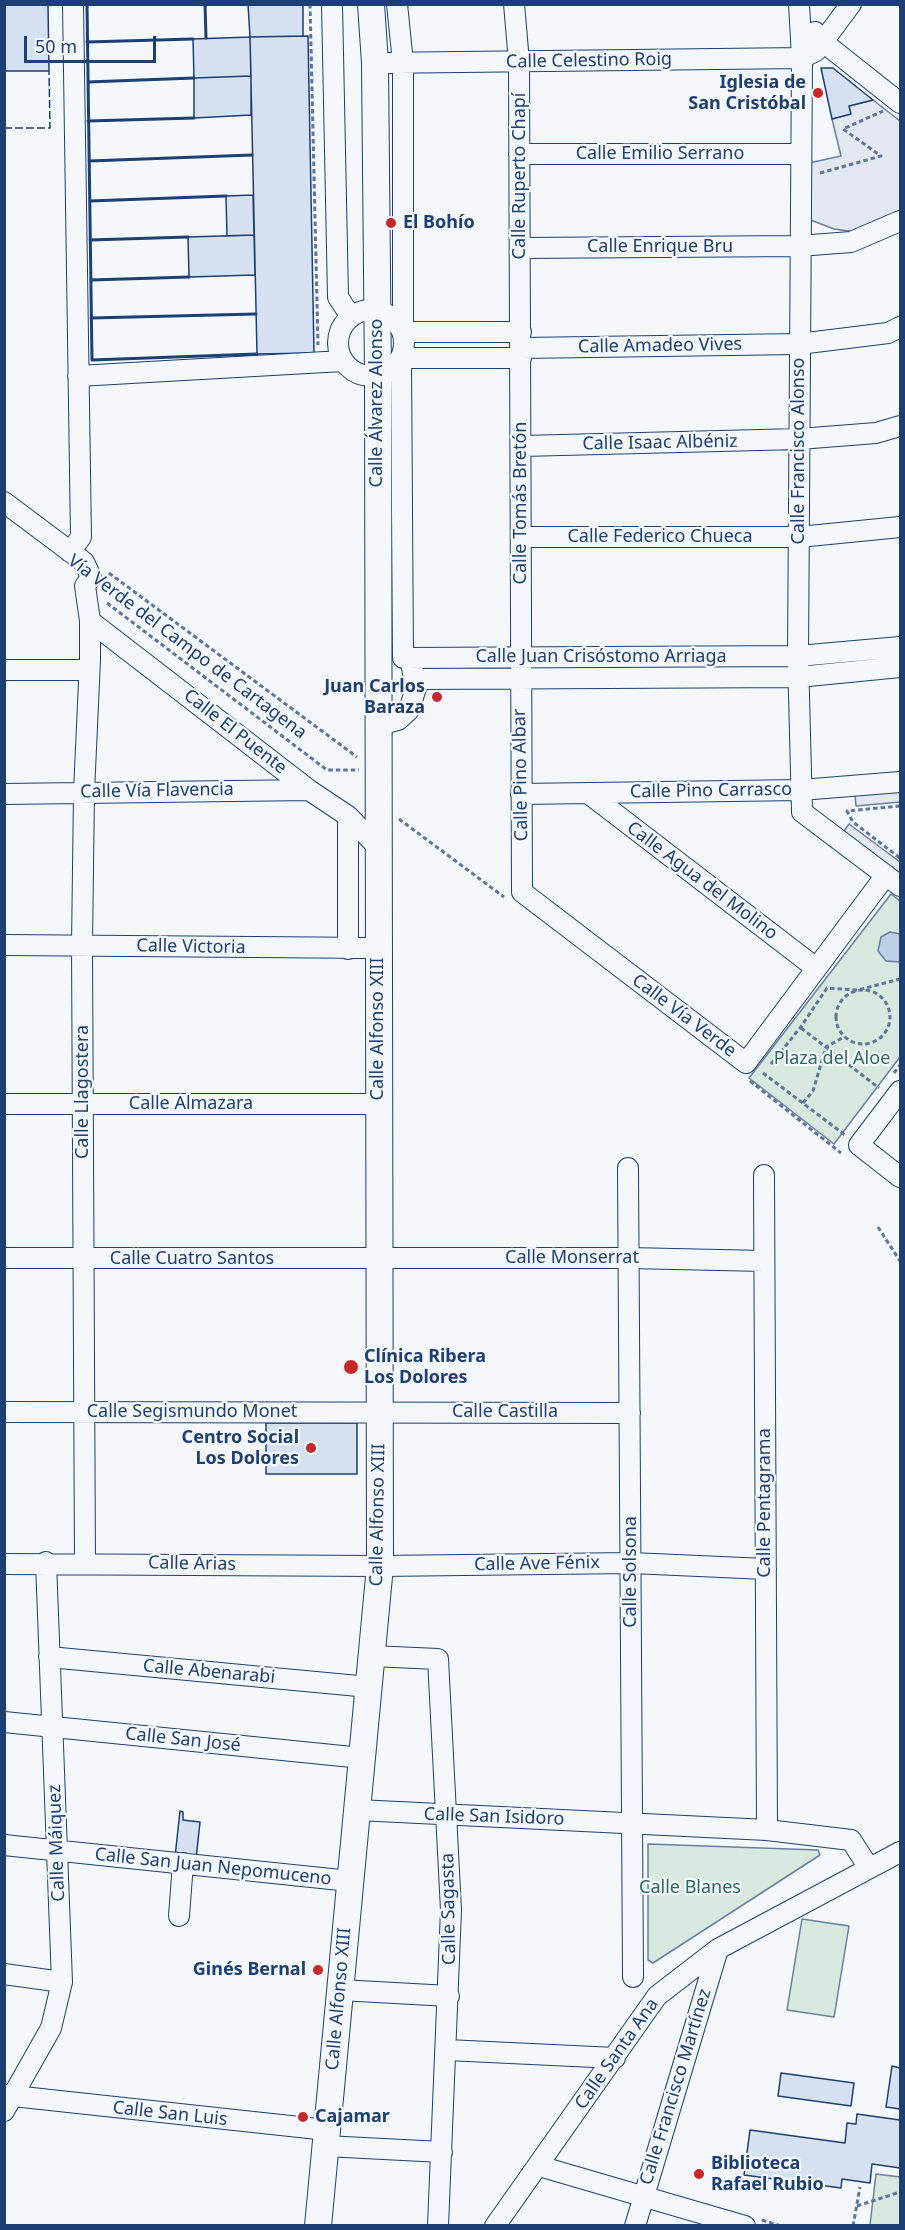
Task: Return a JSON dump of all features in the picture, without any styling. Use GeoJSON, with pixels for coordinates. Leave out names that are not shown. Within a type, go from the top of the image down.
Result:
{"type":"FeatureCollection","features":[{"type":"Feature","properties":{"kind":"main road","name":"Calle Álvarez Alonso"},"geometry":{"type":"LineString","coordinates":[[370,4],[375,63],[378,376],[377,802]]}},
{"type":"Feature","properties":{"kind":"main road","name":"Calle Alfonso XIII"},"geometry":{"type":"LineString","coordinates":[[318,2226],[380,1566],[377,802]]}},
{"type":"Feature","properties":{"kind":"street"},"geometry":{"type":"LineString","coordinates":[[4,502],[70,552],[81,537],[73,4]]}},
{"type":"Feature","properties":{"kind":"street","name":"Calle Álvarez Alonso"},"geometry":{"type":"LineString","coordinates":[[332,4],[338,297],[351,317]]}},
{"type":"Feature","properties":{"kind":"street","name":"Calle Álvarez Alonso"},"geometry":{"type":"LineString","coordinates":[[397,4],[403,63],[403,332],[405,341],[401,358],[403,658]]}},
{"type":"Feature","properties":{"kind":"street","name":"Calle Ruperto Chapí"},"geometry":{"type":"LineString","coordinates":[[514,4],[519,62],[521,346]]}},
{"type":"Feature","properties":{"kind":"street"},"geometry":{"type":"LineString","coordinates":[[802,58],[816,51],[850,4]]}},
{"type":"Feature","properties":{"kind":"street"},"geometry":{"type":"LineString","coordinates":[[799,9],[823,42],[894,96]]}},
{"type":"Feature","properties":{"kind":"street","name":"Calle Francisco Alonso"},"geometry":{"type":"LineString","coordinates":[[799,9],[802,58],[798,677],[802,812],[893,880]]}},
{"type":"Feature","properties":{"kind":"street","name":"Calle Celestino Roig"},"geometry":{"type":"LineString","coordinates":[[375,63],[802,58]]}},
{"type":"Feature","properties":{"kind":"street","name":"Calle Emilio Serrano"},"geometry":{"type":"LineString","coordinates":[[519,154],[801,154]]}},
{"type":"Feature","properties":{"kind":"street","name":"Calle Enrique Bru"},"geometry":{"type":"LineString","coordinates":[[520,248],[799,246],[850,242],[900,221]]}},
{"type":"Feature","properties":{"kind":"street"},"geometry":{"type":"LineString","coordinates":[[377,310],[393,318],[403,332],[521,346],[401,358],[389,372],[378,376],[359,374],[343,361],[338,339],[340,331],[351,317],[365,311],[377,310]]}},
{"type":"Feature","properties":{"kind":"street","name":"Calle Amadeo Vives"},"geometry":{"type":"LineString","coordinates":[[521,346],[799,344],[888,333],[900,327]]}},
{"type":"Feature","properties":{"kind":"street","name":"Calle Tomás Bretón"},"geometry":{"type":"LineString","coordinates":[[520,658],[521,346]]}},
{"type":"Feature","properties":{"kind":"street"},"geometry":{"type":"LineString","coordinates":[[78,376],[343,361]]}},
{"type":"Feature","properties":{"kind":"street","name":"Calle Isaac Albéniz"},"geometry":{"type":"LineString","coordinates":[[522,446],[799,439],[876,433],[900,426]]}},
{"type":"Feature","properties":{"kind":"street","name":"Calle Federico Chueca"},"geometry":{"type":"LineString","coordinates":[[521,537],[799,537],[900,527]]}},
{"type":"Feature","properties":{"kind":"street","name":"Calle Llagostera"},"geometry":{"type":"LineString","coordinates":[[70,552],[84,562],[90,571],[90,577],[85,586],[90,621],[82,945],[85,1563]]}},
{"type":"Feature","properties":{"kind":"street","name":"Calle El Puente"},"geometry":{"type":"LineString","coordinates":[[90,621],[309,790],[348,816],[377,846]]}},
{"type":"Feature","properties":{"kind":"street","name":"Calle Juan Crisóstomo Arriaga"},"geometry":{"type":"LineString","coordinates":[[378,649],[392,652],[403,658],[520,658],[798,656],[900,646]]}},
{"type":"Feature","properties":{"kind":"street"},"geometry":{"type":"LineString","coordinates":[[377,726],[398,720],[409,710],[416,695],[416,679],[411,666],[403,658]]}},
{"type":"Feature","properties":{"kind":"street","name":"Calle Pino Albar"},"geometry":{"type":"LineString","coordinates":[[520,658],[522,892]]}},
{"type":"Feature","properties":{"kind":"street","name":"Calle Juan Crisóstomo Arriaga"},"geometry":{"type":"LineString","coordinates":[[416,679],[798,677],[900,667]]}},
{"type":"Feature","properties":{"kind":"street"},"geometry":{"type":"LineString","coordinates":[[4,670],[89,670]]}},
{"type":"Feature","properties":{"kind":"street","name":"Calle Pino Carrasco"},"geometry":{"type":"LineString","coordinates":[[521,794],[801,790],[900,782]]}},
{"type":"Feature","properties":{"kind":"street","name":"Calle Vía Flavencia"},"geometry":{"type":"LineString","coordinates":[[4,794],[309,790]]}},
{"type":"Feature","properties":{"kind":"street","name":"Calle Agua del Molino"},"geometry":{"type":"LineString","coordinates":[[588,793],[816,968]]}},
{"type":"Feature","properties":{"kind":"street"},"geometry":{"type":"LineString","coordinates":[[348,816],[348,949]]}},
{"type":"Feature","properties":{"kind":"street","name":"Calle Vía Verde"},"geometry":{"type":"LineString","coordinates":[[522,892],[746,1063],[816,968],[893,880]]}},
{"type":"Feature","properties":{"kind":"street","name":"Calle Victoria"},"geometry":{"type":"LineString","coordinates":[[4,945],[378,948]]}},
{"type":"Feature","properties":{"kind":"street"},"geometry":{"type":"LineString","coordinates":[[900,1091],[859,1145],[900,1178]]}},
{"type":"Feature","properties":{"kind":"street","name":"Calle Almazara"},"geometry":{"type":"LineString","coordinates":[[4,1104],[378,1104]]}},
{"type":"Feature","properties":{"kind":"street","name":"Calle Solsona"},"geometry":{"type":"LineString","coordinates":[[628,1168],[633,1977]]}},
{"type":"Feature","properties":{"kind":"street","name":"Calle Pentagrama"},"geometry":{"type":"LineString","coordinates":[[764,1175],[766,1830]]}},
{"type":"Feature","properties":{"kind":"street","name":"Calle Cuatro Santos"},"geometry":{"type":"LineString","coordinates":[[4,1258],[379,1259]]}},
{"type":"Feature","properties":{"kind":"street","name":"Calle Monserrat"},"geometry":{"type":"LineString","coordinates":[[379,1259],[629,1258],[764,1261]]}},
{"type":"Feature","properties":{"kind":"street","name":"Calle Segismundo Monet"},"geometry":{"type":"LineString","coordinates":[[4,1412],[380,1412]]}},
{"type":"Feature","properties":{"kind":"street","name":"Calle Castilla"},"geometry":{"type":"LineString","coordinates":[[380,1412],[630,1413]]}},
{"type":"Feature","properties":{"kind":"street","name":"Calle Arias"},"geometry":{"type":"LineString","coordinates":[[4,1564],[46,1562],[380,1566]]}},
{"type":"Feature","properties":{"kind":"street","name":"Calle Máiquez"},"geometry":{"type":"LineString","coordinates":[[7,2101],[51,2028],[62,1982],[46,1562]]}},
{"type":"Feature","properties":{"kind":"street","name":"Calle Ave Fénix"},"geometry":{"type":"LineString","coordinates":[[380,1566],[631,1563],[766,1569]]}},
{"type":"Feature","properties":{"kind":"street","name":"Calle Sagasta"},"geometry":{"type":"LineString","coordinates":[[372,1656],[438,1659],[451,1910],[438,2226]]}},
{"type":"Feature","properties":{"kind":"street","name":"Calle Abenarabi"},"geometry":{"type":"LineString","coordinates":[[49,1657],[369,1687]]}},
{"type":"Feature","properties":{"kind":"street","name":"Calle San José"},"geometry":{"type":"LineString","coordinates":[[4,1722],[362,1758]]}},
{"type":"Feature","properties":{"kind":"street","name":"Calle San Isidoro"},"geometry":{"type":"LineString","coordinates":[[357,1810],[447,1816],[632,1822]]}},
{"type":"Feature","properties":{"kind":"street"},"geometry":{"type":"LineString","coordinates":[[632,1822],[766,1830],[851,1840],[869,1868]]}},
{"type":"Feature","properties":{"kind":"street","name":"Calle San Juan Nepomuceno"},"geometry":{"type":"LineString","coordinates":[[4,1845],[350,1881]]}},
{"type":"Feature","properties":{"kind":"street","name":"Calle Santa Ana"},"geometry":{"type":"LineString","coordinates":[[495,2226],[657,1996],[718,1949],[900,1852]]}},
{"type":"Feature","properties":{"kind":"street"},"geometry":{"type":"LineString","coordinates":[[179,1916],[183,1863]]}},
{"type":"Feature","properties":{"kind":"street","name":"Calle Francisco Martínez"},"geometry":{"type":"LineString","coordinates":[[635,2226],[718,1949]]}},
{"type":"Feature","properties":{"kind":"street"},"geometry":{"type":"LineString","coordinates":[[4,1974],[62,1982]]}},
{"type":"Feature","properties":{"kind":"street"},"geometry":{"type":"LineString","coordinates":[[340,1990],[449,1996]]}},
{"type":"Feature","properties":{"kind":"street"},"geometry":{"type":"LineString","coordinates":[[447,2050],[615,2058]]}},
{"type":"Feature","properties":{"kind":"street","name":"Calle San Luis"},"geometry":{"type":"LineString","coordinates":[[7,2101],[442,2152]]}},
{"type":"Feature","properties":{"kind":"street"},"geometry":{"type":"LineString","coordinates":[[539,2166],[644,2195],[739,2225]]}},
{"type":"Feature","properties":{"kind":"path"},"geometry":{"type":"LineString","coordinates":[[310,4],[318,347]]}},
{"type":"Feature","properties":{"kind":"path"},"geometry":{"type":"LineString","coordinates":[[801,175],[821,173],[880,156],[843,129],[890,108],[874,94],[894,96]]}},
{"type":"Feature","properties":{"kind":"path"},"geometry":{"type":"LineString","coordinates":[[105,570],[358,759]]}},
{"type":"Feature","properties":{"kind":"path","name":"Vía Verde del Campo de Cartagena"},"geometry":{"type":"LineString","coordinates":[[85,586],[327,770],[358,770]]}},
{"type":"Feature","properties":{"kind":"path"},"geometry":{"type":"LineString","coordinates":[[900,806],[847,811],[853,822],[900,858]]}},
{"type":"Feature","properties":{"kind":"path"},"geometry":{"type":"LineString","coordinates":[[753,1084],[801,1028],[827,988],[858,990],[868,990],[884,1000],[889,1008],[888,1029],[873,1043],[853,1043],[844,1037],[837,1024],[838,1006],[849,994],[858,990],[900,979]]}},
{"type":"Feature","properties":{"kind":"path"},"geometry":{"type":"LineString","coordinates":[[801,1028],[881,1090],[900,1065]]}},
{"type":"Feature","properties":{"kind":"path"},"geometry":{"type":"LineString","coordinates":[[803,1103],[813,1091],[826,1047],[844,1037]]}},
{"type":"Feature","properties":{"kind":"path"},"geometry":{"type":"LineString","coordinates":[[763,1073],[847,1136]]}},
{"type":"Feature","properties":{"kind":"path"},"geometry":{"type":"LineString","coordinates":[[878,1227],[900,1260]]}},
{"type":"Feature","properties":{"kind":"path"},"geometry":{"type":"LineString","coordinates":[[853,2226],[860,2187]]}},
{"type":"Feature","properties":{"kind":"path"},"geometry":{"type":"LineString","coordinates":[[857,2206],[900,2192]]}},
{"type":"Feature","properties":{"kind":"green space","name":"Plaza del Aloe"},"geometry":{"type":"Polygon","coordinates":[[[891,894],[900,901],[900,1057],[834,1144],[749,1078],[891,894]]]}},
{"type":"Feature","properties":{"kind":"green space","name":"Calle Blanes"},"geometry":{"type":"Polygon","coordinates":[[[648,1844],[818,1850],[820,1855],[653,1963],[648,1960],[648,1844]]]}},
{"type":"Feature","properties":{"kind":"green space"},"geometry":{"type":"Polygon","coordinates":[[[802,1919],[849,1926],[834,2017],[787,2010],[802,1919]]]}},
{"type":"Feature","properties":{"kind":"green space"},"geometry":{"type":"Polygon","coordinates":[[[876,2174],[900,2177],[900,2225],[870,2225],[876,2174]]]}},
{"type":"Feature","properties":{"kind":"shaded area"},"geometry":{"type":"Polygon","coordinates":[[[873,100],[900,121],[900,212],[863,233],[834,229],[808,219],[809,163],[841,156],[832,119],[850,114],[849,106],[873,100]]]}},
{"type":"Feature","properties":{"kind":"shaded area"},"geometry":{"type":"Polygon","coordinates":[[[900,791],[900,802],[856,806],[855,795],[900,791]]]}},
{"type":"Feature","properties":{"kind":"shaded area"},"geometry":{"type":"Polygon","coordinates":[[[849,824],[900,862],[900,879],[841,835],[849,824]]]}},
{"type":"Feature","properties":{"kind":"water"},"geometry":{"type":"Polygon","coordinates":[[[890,932],[900,934],[900,962],[886,961],[878,951],[881,937],[890,932]]]}},
{"type":"Feature","properties":{"kind":"building"},"geometry":{"type":"Polygon","coordinates":[[[4,4],[48,4],[49,71],[4,71],[4,4]]]}},
{"type":"Feature","properties":{"kind":"building"},"geometry":{"type":"Polygon","coordinates":[[[248,4],[303,4],[303,36],[250,37],[248,4]]]}},
{"type":"Feature","properties":{"kind":"building"},"geometry":{"type":"Polygon","coordinates":[[[308,36],[314,353],[257,354],[250,37],[308,36]]]}},
{"type":"Feature","properties":{"kind":"building"},"geometry":{"type":"Polygon","coordinates":[[[250,37],[251,76],[194,78],[193,39],[250,37]]]}},
{"type":"Feature","properties":{"kind":"building"},"geometry":{"type":"Polygon","coordinates":[[[821,68],[833,68],[873,100],[849,106],[851,114],[832,119],[821,68]]]}},
{"type":"Feature","properties":{"kind":"building"},"geometry":{"type":"Polygon","coordinates":[[[251,76],[251,115],[194,118],[194,78],[251,76]]]}},
{"type":"Feature","properties":{"kind":"building"},"geometry":{"type":"Polygon","coordinates":[[[253,195],[254,235],[227,236],[226,196],[253,195]]]}},
{"type":"Feature","properties":{"kind":"building"},"geometry":{"type":"Polygon","coordinates":[[[254,235],[255,275],[189,277],[188,237],[254,235]]]}},
{"type":"Feature","properties":{"kind":"building","name":"Centro Social Los Dolores"},"geometry":{"type":"Polygon","coordinates":[[[266,1423],[357,1423],[357,1474],[266,1474],[266,1423]]]}},
{"type":"Feature","properties":{"kind":"building"},"geometry":{"type":"Polygon","coordinates":[[[180,1811],[183,1812],[183,1820],[200,1822],[196,1859],[175,1857],[180,1811]]]}},
{"type":"Feature","properties":{"kind":"building"},"geometry":{"type":"Polygon","coordinates":[[[892,2066],[900,2068],[900,2109],[886,2107],[892,2066]]]}},
{"type":"Feature","properties":{"kind":"building"},"geometry":{"type":"Polygon","coordinates":[[[781,2073],[854,2083],[851,2106],[778,2096],[781,2073]]]}},
{"type":"Feature","properties":{"kind":"building"},"geometry":{"type":"Polygon","coordinates":[[[857,2114],[900,2120],[900,2168],[872,2164],[870,2183],[842,2179],[841,2188],[744,2175],[750,2130],[845,2143],[847,2123],[856,2124],[857,2114]]]}},
{"type":"Feature","properties":{"kind":"fence"},"geometry":{"type":"LineString","coordinates":[[4,128],[50,128],[49,71]]}},
{"type":"Feature","properties":{"kind":"wall"},"geometry":{"type":"LineString","coordinates":[[87,4],[92,360],[257,354]]}},
{"type":"Feature","properties":{"kind":"wall"},"geometry":{"type":"LineString","coordinates":[[205,4],[206,38]]}},
{"type":"Feature","properties":{"kind":"wall"},"geometry":{"type":"LineString","coordinates":[[87,42],[193,39]]}},
{"type":"Feature","properties":{"kind":"wall"},"geometry":{"type":"LineString","coordinates":[[88,82],[194,78]]}},
{"type":"Feature","properties":{"kind":"wall"},"geometry":{"type":"LineString","coordinates":[[88,121],[194,118]]}},
{"type":"Feature","properties":{"kind":"wall"},"geometry":{"type":"LineString","coordinates":[[89,161],[252,155]]}},
{"type":"Feature","properties":{"kind":"wall"},"geometry":{"type":"LineString","coordinates":[[90,201],[226,196]]}},
{"type":"Feature","properties":{"kind":"wall"},"geometry":{"type":"LineString","coordinates":[[90,240],[188,237]]}},
{"type":"Feature","properties":{"kind":"wall"},"geometry":{"type":"LineString","coordinates":[[91,280],[189,277]]}},
{"type":"Feature","properties":{"kind":"wall"},"geometry":{"type":"LineString","coordinates":[[91,318],[256,314]]}},
{"type":"Feature","properties":{"kind":"place","name":"Iglesia de San Cristóbal"},"geometry":{"type":"Point","coordinates":[818,93]}},
{"type":"Feature","properties":{"kind":"place","name":"El Bohío"},"geometry":{"type":"Point","coordinates":[391,223]}},
{"type":"Feature","properties":{"kind":"place","name":"Juan Carlos Baraza"},"geometry":{"type":"Point","coordinates":[437,697]}},
{"type":"Feature","properties":{"kind":"place","name":"Clínica Ribera Los Dolores"},"geometry":{"type":"Point","coordinates":[351,1367]}},
{"type":"Feature","properties":{"kind":"place","name":"Centro Social Los Dolores"},"geometry":{"type":"Point","coordinates":[311,1448]}},
{"type":"Feature","properties":{"kind":"place","name":"Ginés Bernal"},"geometry":{"type":"Point","coordinates":[318,1970]}},
{"type":"Feature","properties":{"kind":"place","name":"Cajamar"},"geometry":{"type":"Point","coordinates":[303,2117]}},
{"type":"Feature","properties":{"kind":"place","name":"Biblioteca Rafael Rubio"},"geometry":{"type":"Point","coordinates":[699,2174]}}]}
